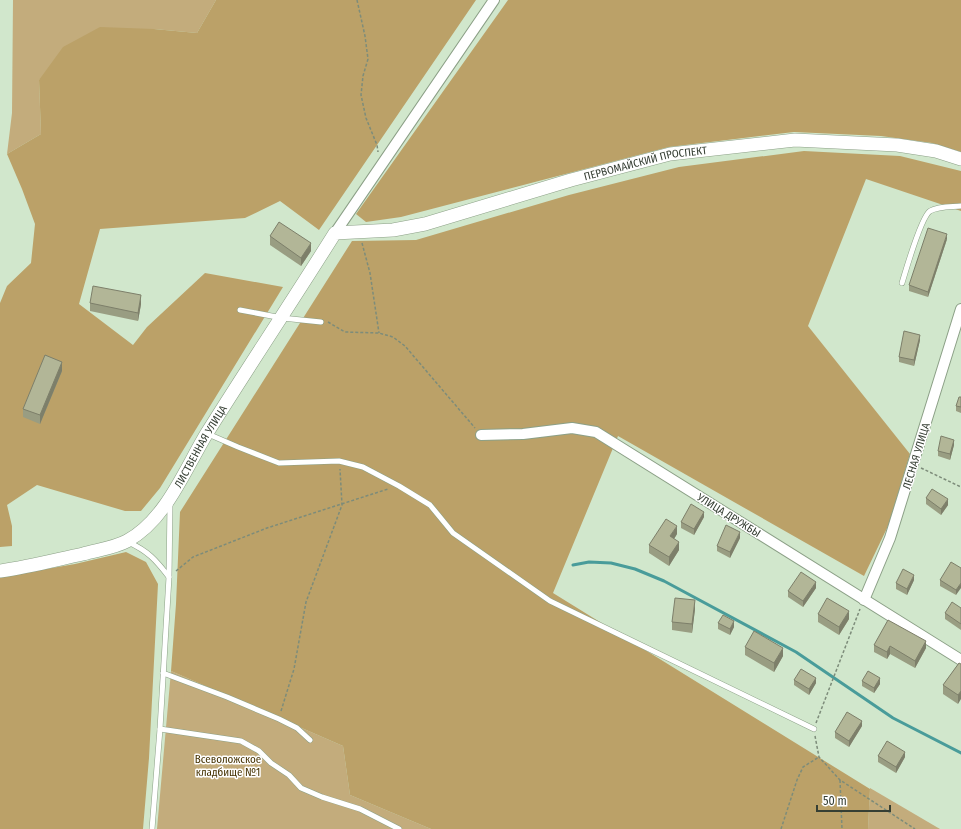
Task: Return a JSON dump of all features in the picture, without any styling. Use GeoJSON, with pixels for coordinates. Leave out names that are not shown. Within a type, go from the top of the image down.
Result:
{"type":"FeatureCollection","features":[{"type":"Feature","properties":{"kind":"street"},"geometry":{"type":"LineString","coordinates":[[335,233],[494,0]]}},
{"type":"Feature","properties":{"kind":"street","name":"ПЕРВОМАЙСКИЙ ПРОСПЕКТ"},"geometry":{"type":"LineString","coordinates":[[335,233],[393,230],[425,224],[571,180],[670,154],[794,140],[897,145],[936,151],[961,159]]}},
{"type":"Feature","properties":{"kind":"street","name":"ЛИСТВЕННАЯ УЛИЦА"},"geometry":{"type":"LineString","coordinates":[[0,571],[27,567],[109,548],[126,541],[145,528],[158,514],[170,497],[207,433],[335,233]]}},
{"type":"Feature","properties":{"kind":"street","name":"ЛЕСНАЯ УЛИЦА"},"geometry":{"type":"LineString","coordinates":[[864,600],[890,538],[961,309]]}},
{"type":"Feature","properties":{"kind":"street","name":"УЛИЦА ДРУЖБЫ"},"geometry":{"type":"LineString","coordinates":[[481,435],[523,434],[572,428],[596,432],[961,660]]}},
{"type":"Feature","properties":{"kind":"lane"},"geometry":{"type":"LineString","coordinates":[[902,283],[923,221],[929,211],[940,207],[961,206]]}},
{"type":"Feature","properties":{"kind":"lane"},"geometry":{"type":"LineString","coordinates":[[240,310],[282,318],[321,322]]}},
{"type":"Feature","properties":{"kind":"lane"},"geometry":{"type":"LineString","coordinates":[[207,433],[279,463],[339,461],[363,467],[399,486],[430,505],[453,533],[550,601],[814,729]]}},
{"type":"Feature","properties":{"kind":"lane"},"geometry":{"type":"LineString","coordinates":[[152,829],[160,729],[169,577],[170,497]]}},
{"type":"Feature","properties":{"kind":"lane"},"geometry":{"type":"LineString","coordinates":[[126,541],[140,547],[156,560],[169,577]]}},
{"type":"Feature","properties":{"kind":"lane"},"geometry":{"type":"LineString","coordinates":[[163,673],[227,697],[279,719],[297,728],[310,740]]}},
{"type":"Feature","properties":{"kind":"lane"},"geometry":{"type":"LineString","coordinates":[[160,729],[241,741],[259,751],[271,763],[289,775],[301,788],[322,797],[360,809],[399,829]]}},
{"type":"Feature","properties":{"kind":"path"},"geometry":{"type":"LineString","coordinates":[[357,0],[365,36],[368,59],[363,76],[361,95],[366,118],[377,145],[378,153]]}},
{"type":"Feature","properties":{"kind":"path"},"geometry":{"type":"LineString","coordinates":[[359,232],[370,274],[379,333]]}},
{"type":"Feature","properties":{"kind":"path"},"geometry":{"type":"LineString","coordinates":[[321,322],[329,322],[345,332],[379,333],[393,337],[405,346],[481,435]]}},
{"type":"Feature","properties":{"kind":"path"},"geometry":{"type":"LineString","coordinates":[[279,719],[294,669],[306,602],[342,505],[339,461]]}},
{"type":"Feature","properties":{"kind":"path"},"geometry":{"type":"LineString","coordinates":[[914,464],[961,487]]}},
{"type":"Feature","properties":{"kind":"path"},"geometry":{"type":"LineString","coordinates":[[169,577],[193,557],[267,528],[399,486]]}},
{"type":"Feature","properties":{"kind":"path"},"geometry":{"type":"LineString","coordinates":[[864,600],[814,729],[819,757],[840,780],[915,829]]}},
{"type":"Feature","properties":{"kind":"path"},"geometry":{"type":"LineString","coordinates":[[781,829],[796,780],[803,767],[819,757]]}},
{"type":"Feature","properties":{"kind":"path"},"geometry":{"type":"LineString","coordinates":[[840,780],[842,829]]}},
{"type":"Feature","properties":{"kind":"green space"},"geometry":{"type":"Polygon","coordinates":[[[13,0],[216,0],[197,33],[154,29],[39,80],[41,134],[7,154],[12,113],[13,0]]]}},
{"type":"Feature","properties":{"kind":"green space","name":"Всеволожское кладбище №1"},"geometry":{"type":"Polygon","coordinates":[[[171,671],[343,746],[350,795],[431,829],[157,829],[171,671]]]}},
{"type":"Feature","properties":{"kind":"green space"},"geometry":{"type":"Polygon","coordinates":[[[870,788],[940,829],[868,829],[870,788]]]}},
{"type":"Feature","properties":{"kind":"shaded area"},"geometry":{"type":"Polygon","coordinates":[[[216,0],[476,0],[319,230],[280,201],[245,218],[100,229],[79,304],[133,345],[147,327],[205,273],[283,287],[160,488],[141,511],[125,511],[37,485],[7,505],[12,526],[12,546],[0,547],[0,303],[7,286],[31,263],[35,224],[7,154],[41,134],[39,80],[63,47],[100,27],[154,29],[197,33],[216,0]]]}},
{"type":"Feature","properties":{"kind":"shaded area"},"geometry":{"type":"Polygon","coordinates":[[[508,0],[961,0],[961,152],[932,143],[881,136],[794,132],[669,147],[401,217],[366,222],[356,214],[508,0]]]}},
{"type":"Feature","properties":{"kind":"shaded area"},"geometry":{"type":"Polygon","coordinates":[[[804,151],[900,156],[961,171],[961,211],[866,179],[808,326],[910,454],[889,524],[864,576],[618,436],[553,593],[870,789],[868,829],[431,829],[350,795],[343,746],[171,671],[176,604],[180,512],[352,241],[416,240],[569,195],[679,167],[804,151]]]}},
{"type":"Feature","properties":{"kind":"shaded area"},"geometry":{"type":"Polygon","coordinates":[[[126,552],[146,562],[158,584],[149,758],[143,829],[0,829],[0,577],[75,564],[126,552]]]}},
{"type":"Feature","properties":{"kind":"building"},"geometry":{"type":"Polygon","coordinates":[[[279,222],[311,243],[301,258],[270,236],[279,222]]]}},
{"type":"Feature","properties":{"kind":"building"},"geometry":{"type":"Polygon","coordinates":[[[928,228],[947,234],[928,292],[909,285],[928,228]]]}},
{"type":"Feature","properties":{"kind":"building"},"geometry":{"type":"Polygon","coordinates":[[[93,286],[141,295],[138,313],[90,303],[93,286]]]}},
{"type":"Feature","properties":{"kind":"building"},"geometry":{"type":"Polygon","coordinates":[[[904,331],[920,335],[914,360],[899,357],[904,331]]]}},
{"type":"Feature","properties":{"kind":"building"},"geometry":{"type":"Polygon","coordinates":[[[45,355],[62,362],[40,415],[23,409],[45,355]]]}},
{"type":"Feature","properties":{"kind":"building"},"geometry":{"type":"Polygon","coordinates":[[[959,397],[961,397],[961,407],[956,406],[959,397]]]}},
{"type":"Feature","properties":{"kind":"building"},"geometry":{"type":"Polygon","coordinates":[[[941,436],[954,440],[950,454],[938,451],[941,436]]]}},
{"type":"Feature","properties":{"kind":"building"},"geometry":{"type":"Polygon","coordinates":[[[932,489],[948,499],[941,509],[926,498],[932,489]]]}},
{"type":"Feature","properties":{"kind":"building"},"geometry":{"type":"Polygon","coordinates":[[[691,504],[704,512],[694,529],[681,522],[691,504]]]}},
{"type":"Feature","properties":{"kind":"building"},"geometry":{"type":"Polygon","coordinates":[[[666,519],[677,526],[670,536],[679,542],[669,557],[649,545],[666,519]]]}},
{"type":"Feature","properties":{"kind":"building"},"geometry":{"type":"Polygon","coordinates":[[[726,525],[740,532],[730,552],[717,546],[726,525]]]}},
{"type":"Feature","properties":{"kind":"building"},"geometry":{"type":"Polygon","coordinates":[[[951,562],[961,568],[961,583],[956,590],[940,580],[951,562]]]}},
{"type":"Feature","properties":{"kind":"building"},"geometry":{"type":"Polygon","coordinates":[[[903,569],[914,575],[907,589],[896,583],[903,569]]]}},
{"type":"Feature","properties":{"kind":"building"},"geometry":{"type":"Polygon","coordinates":[[[801,572],[816,582],[803,601],[788,591],[801,572]]]}},
{"type":"Feature","properties":{"kind":"building"},"geometry":{"type":"Polygon","coordinates":[[[675,598],[695,600],[692,624],[672,622],[675,598]]]}},
{"type":"Feature","properties":{"kind":"building"},"geometry":{"type":"Polygon","coordinates":[[[827,598],[849,611],[839,627],[818,614],[827,598]]]}},
{"type":"Feature","properties":{"kind":"building"},"geometry":{"type":"Polygon","coordinates":[[[952,602],[961,608],[961,624],[945,613],[952,602]]]}},
{"type":"Feature","properties":{"kind":"building"},"geometry":{"type":"Polygon","coordinates":[[[723,615],[734,621],[730,629],[718,623],[723,615]]]}},
{"type":"Feature","properties":{"kind":"building"},"geometry":{"type":"Polygon","coordinates":[[[888,620],[926,641],[915,661],[890,646],[887,652],[874,645],[888,620]]]}},
{"type":"Feature","properties":{"kind":"building"},"geometry":{"type":"Polygon","coordinates":[[[754,631],[783,648],[774,663],[745,647],[754,631]]]}},
{"type":"Feature","properties":{"kind":"building"},"geometry":{"type":"Polygon","coordinates":[[[959,663],[961,664],[961,691],[958,695],[943,685],[959,663]]]}},
{"type":"Feature","properties":{"kind":"building"},"geometry":{"type":"Polygon","coordinates":[[[801,669],[816,678],[809,689],[794,680],[801,669]]]}},
{"type":"Feature","properties":{"kind":"building"},"geometry":{"type":"Polygon","coordinates":[[[868,671],[880,678],[874,688],[862,681],[868,671]]]}},
{"type":"Feature","properties":{"kind":"building"},"geometry":{"type":"Polygon","coordinates":[[[847,712],[862,721],[849,741],[835,732],[847,712]]]}},
{"type":"Feature","properties":{"kind":"building"},"geometry":{"type":"Polygon","coordinates":[[[887,741],[905,752],[896,767],[878,756],[887,741]]]}},
{"type":"Feature","properties":{"kind":"waterway"},"geometry":{"type":"LineString","coordinates":[[573,565],[589,562],[611,563],[635,569],[664,581],[796,652],[893,718],[961,753]]}}]}
